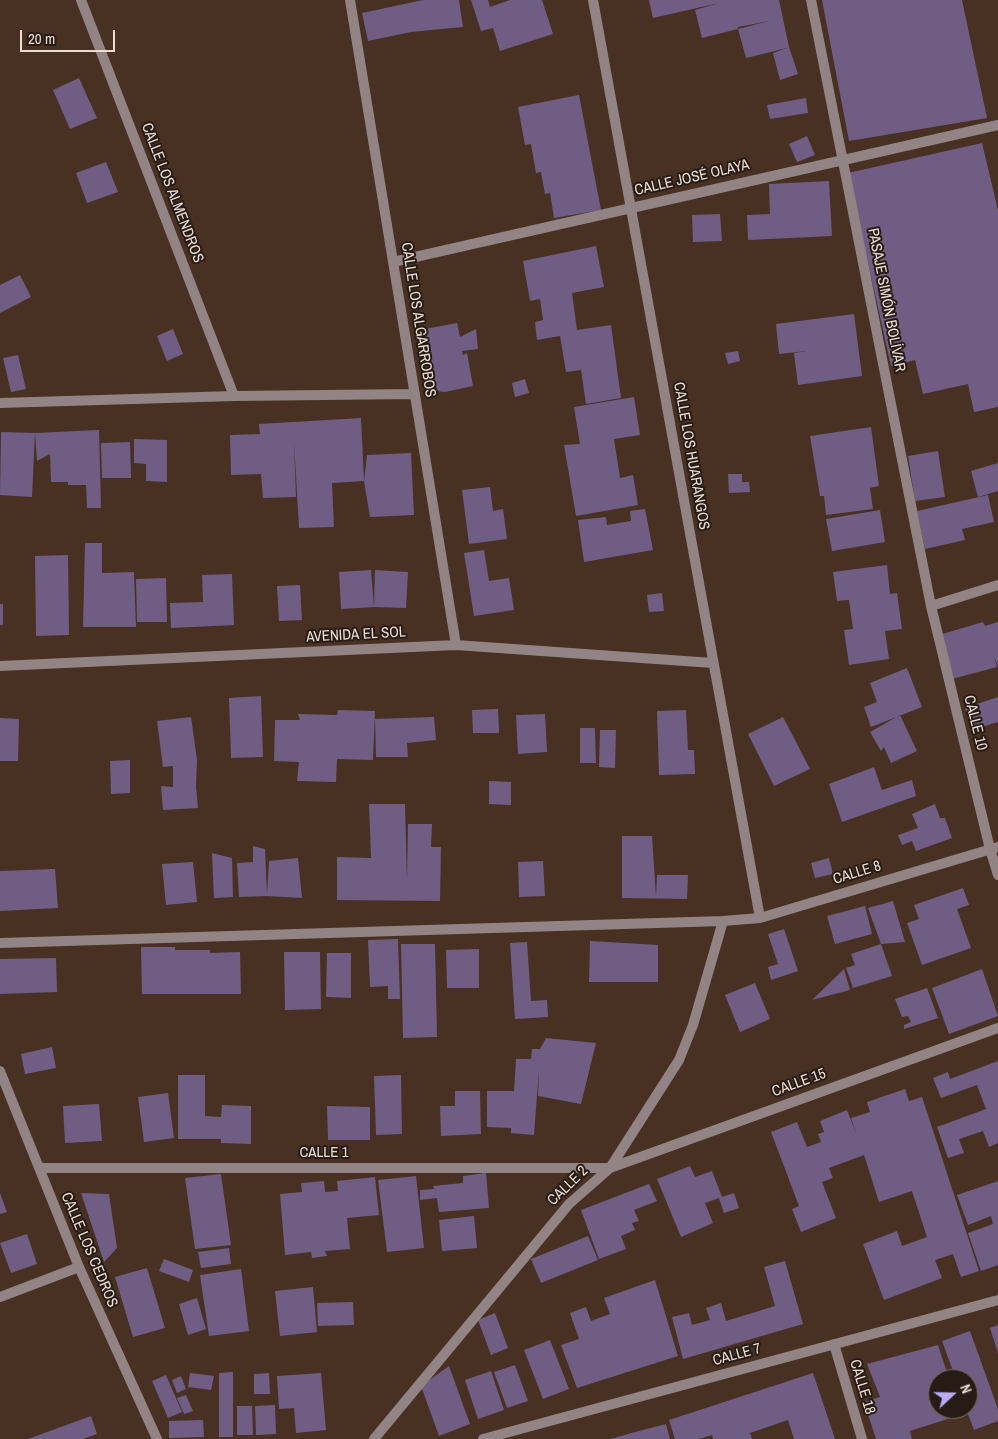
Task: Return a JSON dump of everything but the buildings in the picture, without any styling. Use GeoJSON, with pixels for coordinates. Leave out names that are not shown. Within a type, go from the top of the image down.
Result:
{"type":"FeatureCollection","features":[{"type":"Feature","properties":{"kind":"street","name":"CALLE LOS ALMENDROS"},"geometry":{"type":"LineString","coordinates":[[82,0],[234,396]]}},
{"type":"Feature","properties":{"kind":"street","name":"CALLE LOS ALGARROBOS"},"geometry":{"type":"LineString","coordinates":[[350,0],[456,645]]}},
{"type":"Feature","properties":{"kind":"street","name":"CALLE LOS HUARANGOS"},"geometry":{"type":"LineString","coordinates":[[593,0],[760,918]]}},
{"type":"Feature","properties":{"kind":"street","name":"PASAJE SIMÓN BOLÍVAR"},"geometry":{"type":"LineString","coordinates":[[811,0],[931,606]]}},
{"type":"Feature","properties":{"kind":"street","name":"CALLE JOSÉ OLAYA"},"geometry":{"type":"LineString","coordinates":[[394,262],[998,125]]}},
{"type":"Feature","properties":{"kind":"street"},"geometry":{"type":"LineString","coordinates":[[0,403],[234,396],[415,394]]}},
{"type":"Feature","properties":{"kind":"street"},"geometry":{"type":"LineString","coordinates":[[931,606],[998,585]]}},
{"type":"Feature","properties":{"kind":"street","name":"CALLE 10"},"geometry":{"type":"LineString","coordinates":[[931,606],[994,848],[998,875]]}},
{"type":"Feature","properties":{"kind":"street","name":"AVENIDA EL SOL"},"geometry":{"type":"LineString","coordinates":[[0,666],[456,645],[713,663]]}},
{"type":"Feature","properties":{"kind":"street","name":"CALLE 8"},"geometry":{"type":"LineString","coordinates":[[0,943],[723,921],[760,918],[994,848]]}},
{"type":"Feature","properties":{"kind":"street","name":"CALLE 2"},"geometry":{"type":"LineString","coordinates":[[374,1439],[569,1204],[610,1168],[679,1060],[693,1025],[723,921]]}},
{"type":"Feature","properties":{"kind":"street","name":"CALLE 15"},"geometry":{"type":"LineString","coordinates":[[610,1168],[998,1028]]}},
{"type":"Feature","properties":{"kind":"street","name":"CALLE LOS CEDROS"},"geometry":{"type":"LineString","coordinates":[[0,1071],[78,1267],[157,1439]]}},
{"type":"Feature","properties":{"kind":"street","name":"CALLE 1"},"geometry":{"type":"LineString","coordinates":[[39,1168],[610,1168]]}},
{"type":"Feature","properties":{"kind":"street"},"geometry":{"type":"LineString","coordinates":[[0,1297],[78,1267]]}},
{"type":"Feature","properties":{"kind":"street","name":"CALLE 7"},"geometry":{"type":"LineString","coordinates":[[484,1439],[998,1300]]}},
{"type":"Feature","properties":{"kind":"street","name":"CALLE 18"},"geometry":{"type":"LineString","coordinates":[[834,1344],[862,1439]]}}]}
